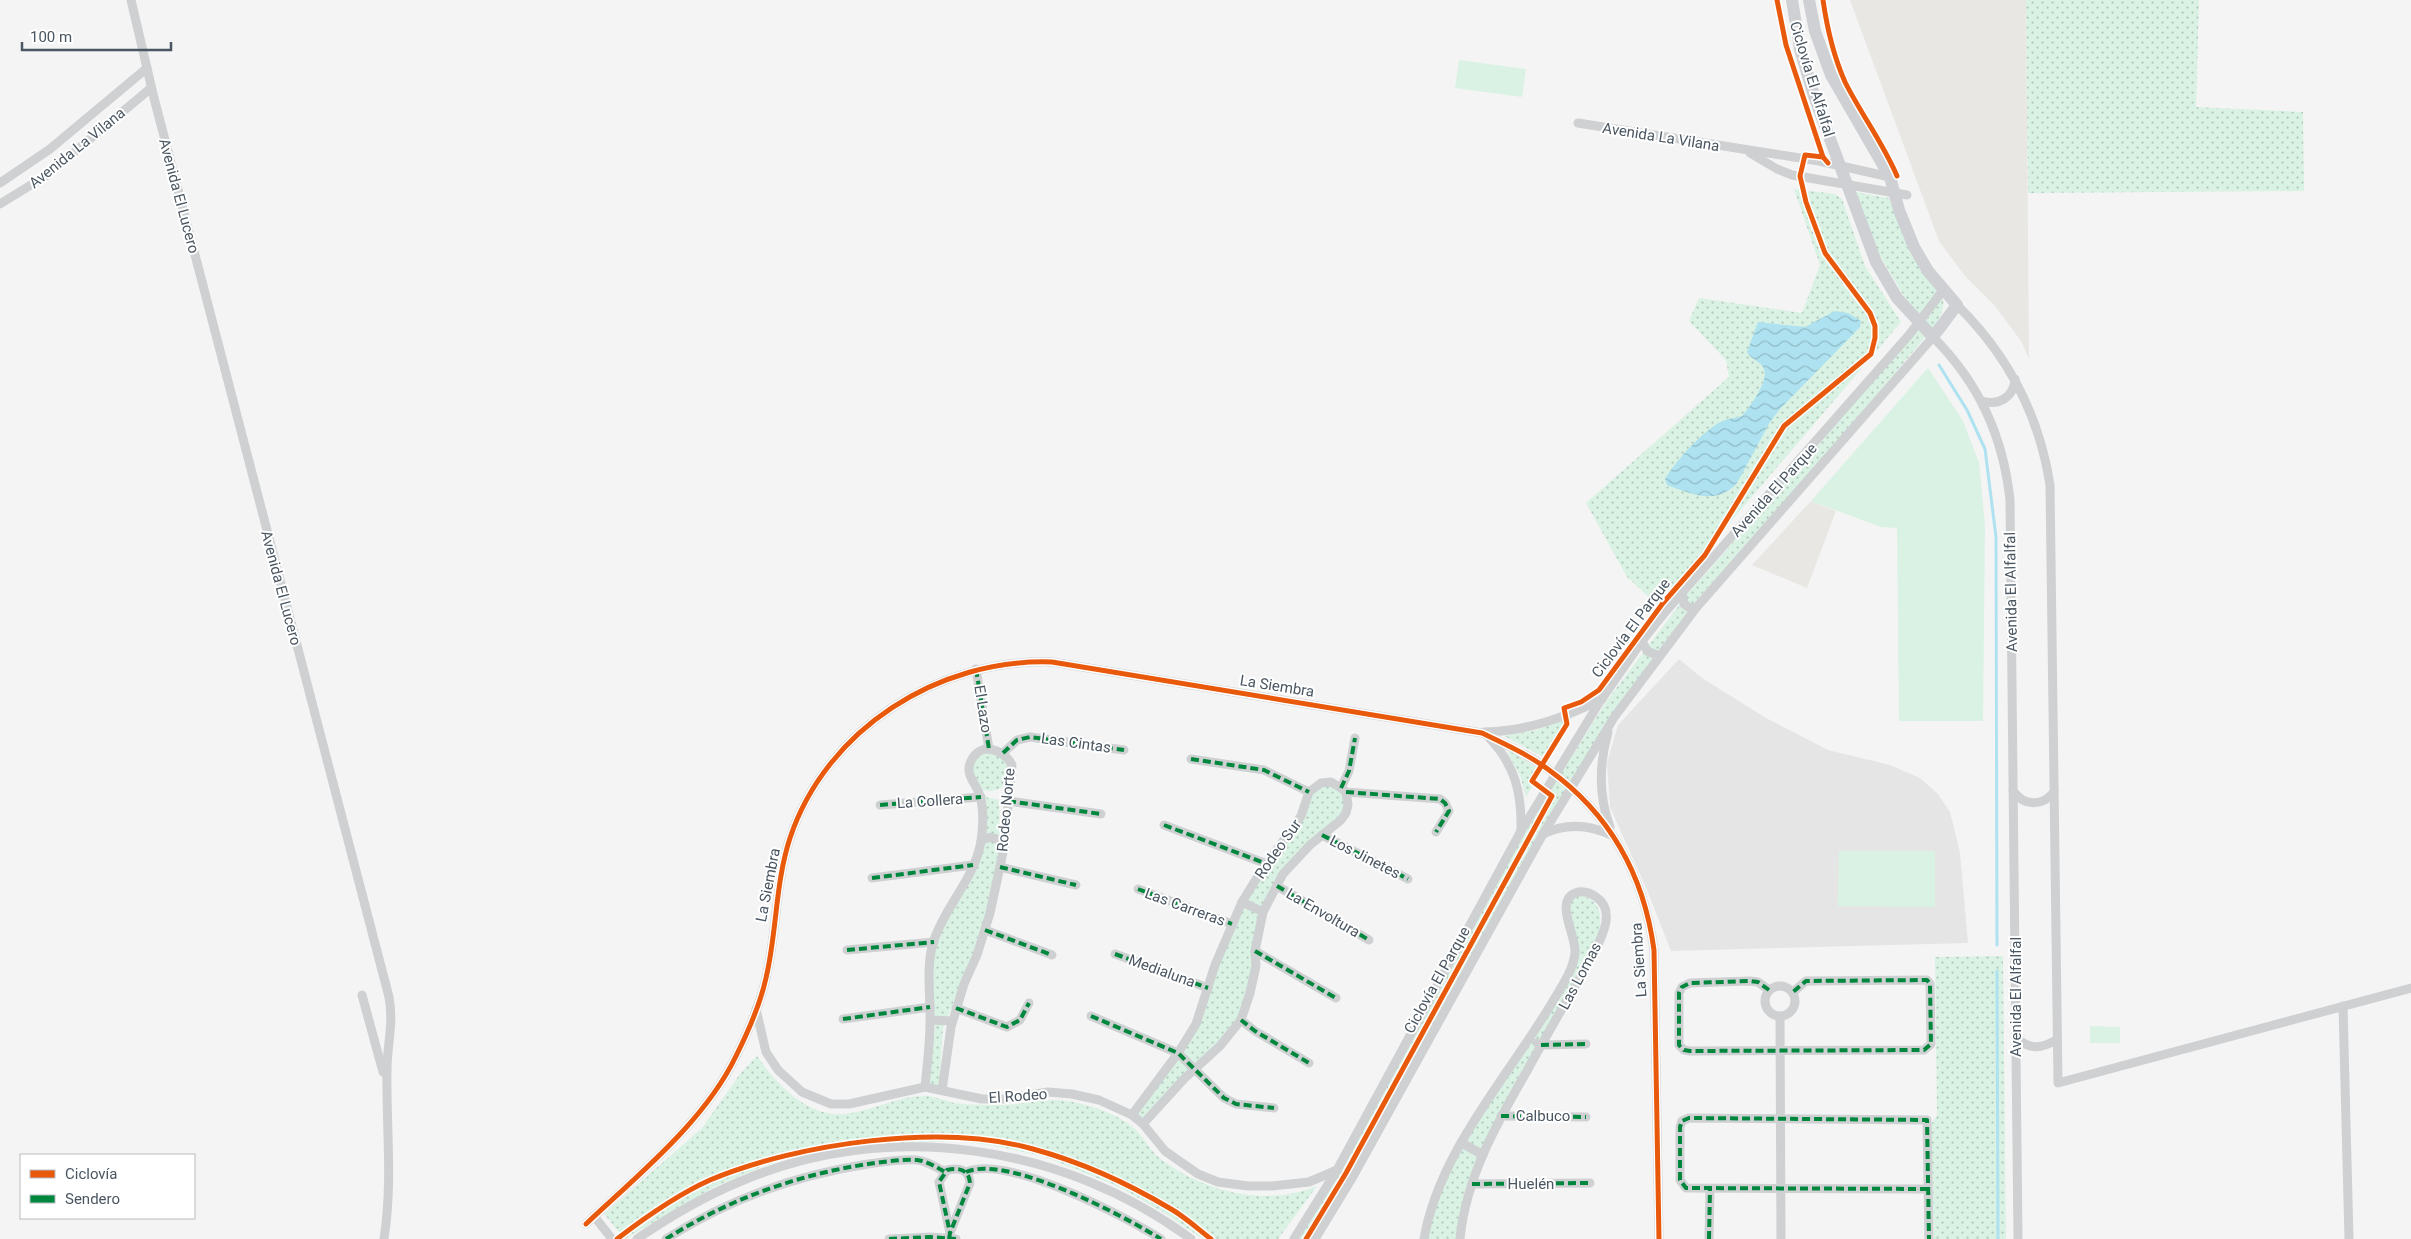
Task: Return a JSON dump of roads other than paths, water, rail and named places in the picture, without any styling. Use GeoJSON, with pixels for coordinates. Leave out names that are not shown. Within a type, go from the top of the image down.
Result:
{"type":"FeatureCollection","features":[{"type":"Feature","properties":{"kind":"street","name":"Avenida El Lucero"},"geometry":{"type":"LineString","coordinates":[[131,0],[151,88],[387,988],[391,1028],[387,1089],[390,1180],[384,1239]]}},
{"type":"Feature","properties":{"kind":"street","name":"Avenida El Alfalfal"},"geometry":{"type":"LineString","coordinates":[[1792,0],[1805,69],[1846,185],[1883,277],[1897,298],[1918,323],[1955,360],[1982,401],[1993,424],[2002,454],[2010,500],[2018,1239]]}},
{"type":"Feature","properties":{"kind":"street"},"geometry":{"type":"LineString","coordinates":[[1809,0],[1815,31],[1831,75],[1890,177],[1893,192],[1920,258],[1944,289],[1982,330],[2015,378],[2038,432],[2050,490],[2058,1083],[2411,988]]}},
{"type":"Feature","properties":{"kind":"street","name":"Avenida La Vilana"},"geometry":{"type":"LineString","coordinates":[[0,183],[50,149],[147,68]]}},
{"type":"Feature","properties":{"kind":"street","name":"Avenida La Vilana"},"geometry":{"type":"LineString","coordinates":[[0,204],[47,174],[151,88]]}},
{"type":"Feature","properties":{"kind":"street","name":"Avenida La Vilana"},"geometry":{"type":"LineString","coordinates":[[1578,124],[1744,149],[1890,177]]}},
{"type":"Feature","properties":{"kind":"street","name":"Avenida La Vilana"},"geometry":{"type":"LineString","coordinates":[[1744,149],[1785,172],[1907,195]]}},
{"type":"Feature","properties":{"kind":"street","name":"Avenida El Parque"},"geometry":{"type":"LineString","coordinates":[[1295,1239],[1337,1170],[1521,831],[1555,774],[1642,641],[1682,592],[1792,470],[1918,323],[1944,289]]}},
{"type":"Feature","properties":{"kind":"street"},"geometry":{"type":"LineString","coordinates":[[1933,337],[1958,305]]}},
{"type":"Feature","properties":{"kind":"street","name":"Avenida El Parque"},"geometry":{"type":"LineString","coordinates":[[1315,1239],[1351,1180],[1570,786],[1610,724],[1696,608],[1933,337]]}},
{"type":"Feature","properties":{"kind":"street"},"geometry":{"type":"LineString","coordinates":[[1982,401],[1997,402],[2006,398],[2012,391],[2015,378]]}},
{"type":"Feature","properties":{"kind":"street"},"geometry":{"type":"LineString","coordinates":[[1792,470],[1803,472],[1807,482]]}},
{"type":"Feature","properties":{"kind":"street"},"geometry":{"type":"LineString","coordinates":[[1682,592],[1684,604],[1690,608],[1696,608]]}},
{"type":"Feature","properties":{"kind":"street"},"geometry":{"type":"LineString","coordinates":[[1642,641],[1647,651],[1659,656]]}},
{"type":"Feature","properties":{"kind":"street","name":"La Siembra"},"geometry":{"type":"LineString","coordinates":[[586,1224],[696,1117],[716,1091],[736,1056],[766,980],[776,897],[785,858],[801,809],[816,782],[842,750],[877,718],[915,694],[976,669],[1027,661],[1052,662],[1482,732],[1532,759],[1570,786],[1597,814],[1614,836],[1638,883],[1649,915],[1654,950],[1659,1239]]}},
{"type":"Feature","properties":{"kind":"street","name":"El Lazo"},"geometry":{"type":"LineString","coordinates":[[976,669],[989,749]]}},
{"type":"Feature","properties":{"kind":"street"},"geometry":{"type":"LineString","coordinates":[[1482,732],[1517,730],[1549,722],[1603,699]]}},
{"type":"Feature","properties":{"kind":"street"},"geometry":{"type":"LineString","coordinates":[[1610,724],[1602,760],[1600,783],[1604,807],[1614,836]]}},
{"type":"Feature","properties":{"kind":"street"},"geometry":{"type":"LineString","coordinates":[[1482,732],[1498,748],[1514,772],[1521,800],[1521,831]]}},
{"type":"Feature","properties":{"kind":"street","name":"Las Cintas"},"geometry":{"type":"LineString","coordinates":[[1003,753],[1017,740],[1030,737],[1124,750]]}},
{"type":"Feature","properties":{"kind":"street","name":"Rodeo Sur"},"geometry":{"type":"LineString","coordinates":[[1143,1124],[1196,1068],[1225,1041],[1241,1020],[1256,966],[1255,952],[1263,912],[1283,874],[1310,846],[1341,820],[1346,813],[1348,805],[1343,790],[1349,771],[1355,738]]}},
{"type":"Feature","properties":{"kind":"street","name":"Rodeo Norte"},"geometry":{"type":"LineString","coordinates":[[925,1087],[930,1020],[928,981],[934,942],[941,923],[973,865],[981,841],[981,798],[970,776],[969,768],[975,755],[989,749],[1003,753],[1012,765],[1004,847],[984,930],[952,1021],[942,1090]]}},
{"type":"Feature","properties":{"kind":"street"},"geometry":{"type":"LineString","coordinates":[[1191,759],[1264,770],[1309,792],[1321,783],[1331,782],[1343,790],[1440,799],[1445,803],[1449,811],[1436,832]]}},
{"type":"Feature","properties":{"kind":"street"},"geometry":{"type":"LineString","coordinates":[[2013,791],[2020,799],[2035,804],[2046,800],[2054,792]]}},
{"type":"Feature","properties":{"kind":"street","name":"Rodeo Sur"},"geometry":{"type":"LineString","coordinates":[[1132,1115],[1178,1053],[1196,1024],[1215,965],[1242,902],[1301,816],[1309,792]]}},
{"type":"Feature","properties":{"kind":"street","name":"La Collera"},"geometry":{"type":"LineString","coordinates":[[880,805],[981,798]]}},
{"type":"Feature","properties":{"kind":"street"},"geometry":{"type":"LineString","coordinates":[[1008,801],[1101,814]]}},
{"type":"Feature","properties":{"kind":"street"},"geometry":{"type":"LineString","coordinates":[[1164,825],[1267,864]]}},
{"type":"Feature","properties":{"kind":"street"},"geometry":{"type":"LineString","coordinates":[[1543,834],[1558,828],[1579,826],[1597,829],[1614,836]]}},
{"type":"Feature","properties":{"kind":"street","name":"Los Jinetes"},"geometry":{"type":"LineString","coordinates":[[1322,835],[1408,879]]}},
{"type":"Feature","properties":{"kind":"street"},"geometry":{"type":"LineString","coordinates":[[981,841],[986,838],[997,838],[1004,847]]}},
{"type":"Feature","properties":{"kind":"street"},"geometry":{"type":"LineString","coordinates":[[872,878],[973,865]]}},
{"type":"Feature","properties":{"kind":"street"},"geometry":{"type":"LineString","coordinates":[[1000,867],[1076,885]]}},
{"type":"Feature","properties":{"kind":"street","name":"La Envoltura"},"geometry":{"type":"LineString","coordinates":[[1277,886],[1369,940]]}},
{"type":"Feature","properties":{"kind":"street","name":"Las Carreras"},"geometry":{"type":"LineString","coordinates":[[1138,889],[1232,924]]}},
{"type":"Feature","properties":{"kind":"street","name":"Las Lomas"},"geometry":{"type":"LineString","coordinates":[[1424,1239],[1432,1204],[1462,1143],[1496,1087],[1530,1040],[1567,976],[1575,955],[1572,929],[1565,910],[1566,902],[1578,892],[1591,894],[1603,905],[1606,916],[1605,927],[1594,955],[1501,1116],[1472,1184],[1465,1206],[1460,1239]]}},
{"type":"Feature","properties":{"kind":"street"},"geometry":{"type":"LineString","coordinates":[[1242,902],[1263,912]]}},
{"type":"Feature","properties":{"kind":"street"},"geometry":{"type":"LineString","coordinates":[[984,930],[1052,955]]}},
{"type":"Feature","properties":{"kind":"street"},"geometry":{"type":"LineString","coordinates":[[847,950],[934,942]]}},
{"type":"Feature","properties":{"kind":"street"},"geometry":{"type":"LineString","coordinates":[[1255,952],[1336,998]]}},
{"type":"Feature","properties":{"kind":"street","name":"Medialuna"},"geometry":{"type":"LineString","coordinates":[[1115,954],[1208,988]]}},
{"type":"Feature","properties":{"kind":"street"},"geometry":{"type":"LineString","coordinates":[[1770,990],[1758,982],[1750,981],[1690,983],[1684,985],[1678,996],[1678,1041],[1682,1048],[1687,1051],[1924,1050],[1931,1044],[1930,984],[1927,980],[1806,981],[1793,992]]}},
{"type":"Feature","properties":{"kind":"street"},"geometry":{"type":"LineString","coordinates":[[1779,986],[1789,988],[1793,992],[1796,1002],[1789,1014],[1780,1017],[1774,1016],[1767,1009],[1765,1000],[1770,990],[1779,986]]}},
{"type":"Feature","properties":{"kind":"street","name":"Avenida El Lucero"},"geometry":{"type":"LineString","coordinates":[[362,995],[380,1053],[387,1089]]}},
{"type":"Feature","properties":{"kind":"street"},"geometry":{"type":"LineString","coordinates":[[956,1008],[1007,1027],[1020,1020],[1029,1003]]}},
{"type":"Feature","properties":{"kind":"street"},"geometry":{"type":"LineString","coordinates":[[2343,1006],[2348,1239]]}},
{"type":"Feature","properties":{"kind":"street"},"geometry":{"type":"LineString","coordinates":[[843,1019],[930,1007]]}},
{"type":"Feature","properties":{"kind":"street","name":"El Rodeo"},"geometry":{"type":"LineString","coordinates":[[756,1008],[766,1052],[778,1070],[802,1092],[830,1104],[849,1104],[925,1087],[982,1098],[1004,1099],[1048,1092],[1072,1094],[1099,1100],[1132,1115],[1143,1124],[1165,1151],[1198,1174],[1218,1182],[1248,1186],[1272,1186],[1309,1182],[1337,1170]]}},
{"type":"Feature","properties":{"kind":"street"},"geometry":{"type":"LineString","coordinates":[[1091,1016],[1178,1053],[1196,1068],[1224,1098],[1236,1104],[1274,1108]]}},
{"type":"Feature","properties":{"kind":"street"},"geometry":{"type":"LineString","coordinates":[[1780,1017],[1781,1239]]}},
{"type":"Feature","properties":{"kind":"street"},"geometry":{"type":"LineString","coordinates":[[930,1020],[952,1021]]}},
{"type":"Feature","properties":{"kind":"street"},"geometry":{"type":"LineString","coordinates":[[1241,1020],[1255,1031],[1309,1063]]}},
{"type":"Feature","properties":{"kind":"street"},"geometry":{"type":"LineString","coordinates":[[2016,1036],[2025,1045],[2035,1047],[2046,1046],[2056,1040]]}},
{"type":"Feature","properties":{"kind":"street"},"geometry":{"type":"LineString","coordinates":[[1530,1040],[1541,1045],[1586,1044]]}},
{"type":"Feature","properties":{"kind":"street","name":"Calbuco"},"geometry":{"type":"LineString","coordinates":[[1501,1116],[1586,1117]]}},
{"type":"Feature","properties":{"kind":"street"},"geometry":{"type":"LineString","coordinates":[[1928,1189],[1688,1188],[1680,1182],[1680,1127],[1682,1121],[1689,1118],[1927,1120],[1929,1239]]}},
{"type":"Feature","properties":{"kind":"street"},"geometry":{"type":"LineString","coordinates":[[1462,1143],[1483,1155]]}},
{"type":"Feature","properties":{"kind":"street"},"geometry":{"type":"LineString","coordinates":[[637,1239],[716,1192],[775,1168],[845,1152],[916,1147],[976,1151],[1016,1158],[1056,1169],[1128,1199],[1192,1239]]}},
{"type":"Feature","properties":{"kind":"street"},"geometry":{"type":"LineString","coordinates":[[666,1239],[701,1218],[741,1200],[784,1184],[829,1171],[874,1163],[918,1160],[945,1172]]}},
{"type":"Feature","properties":{"kind":"street"},"geometry":{"type":"LineString","coordinates":[[956,1168],[970,1176],[970,1183],[951,1237],[939,1182],[945,1172],[956,1168]]}},
{"type":"Feature","properties":{"kind":"street"},"geometry":{"type":"LineString","coordinates":[[966,1172],[978,1169],[999,1171],[1045,1183],[1107,1208],[1161,1239]]}},
{"type":"Feature","properties":{"kind":"street","name":"Huelén"},"geometry":{"type":"LineString","coordinates":[[1472,1184],[1590,1183]]}},
{"type":"Feature","properties":{"kind":"street"},"geometry":{"type":"LineString","coordinates":[[1709,1239],[1710,1188]]}},
{"type":"Feature","properties":{"kind":"street"},"geometry":{"type":"LineString","coordinates":[[594,1216],[612,1239]]}},
{"type":"Feature","properties":{"kind":"street"},"geometry":{"type":"LineString","coordinates":[[889,1239],[951,1237]]}},
{"type":"Feature","properties":{"kind":"water"},"geometry":{"type":"Polygon","coordinates":[[[1835,311],[1848,313],[1861,321],[1860,327],[1780,409],[1770,422],[1737,483],[1729,490],[1712,496],[1686,492],[1667,485],[1665,479],[1691,446],[1716,425],[1725,420],[1742,416],[1758,394],[1764,380],[1764,369],[1747,352],[1758,322],[1805,327],[1835,311]]]}},
{"type":"Feature","properties":{"kind":"waterway"},"geometry":{"type":"LineString","coordinates":[[1939,365],[1967,410],[1985,449],[1996,537],[1997,945]]}},
{"type":"Feature","properties":{"kind":"waterway"},"geometry":{"type":"LineString","coordinates":[[1997,971],[1998,1239]]}}]}
